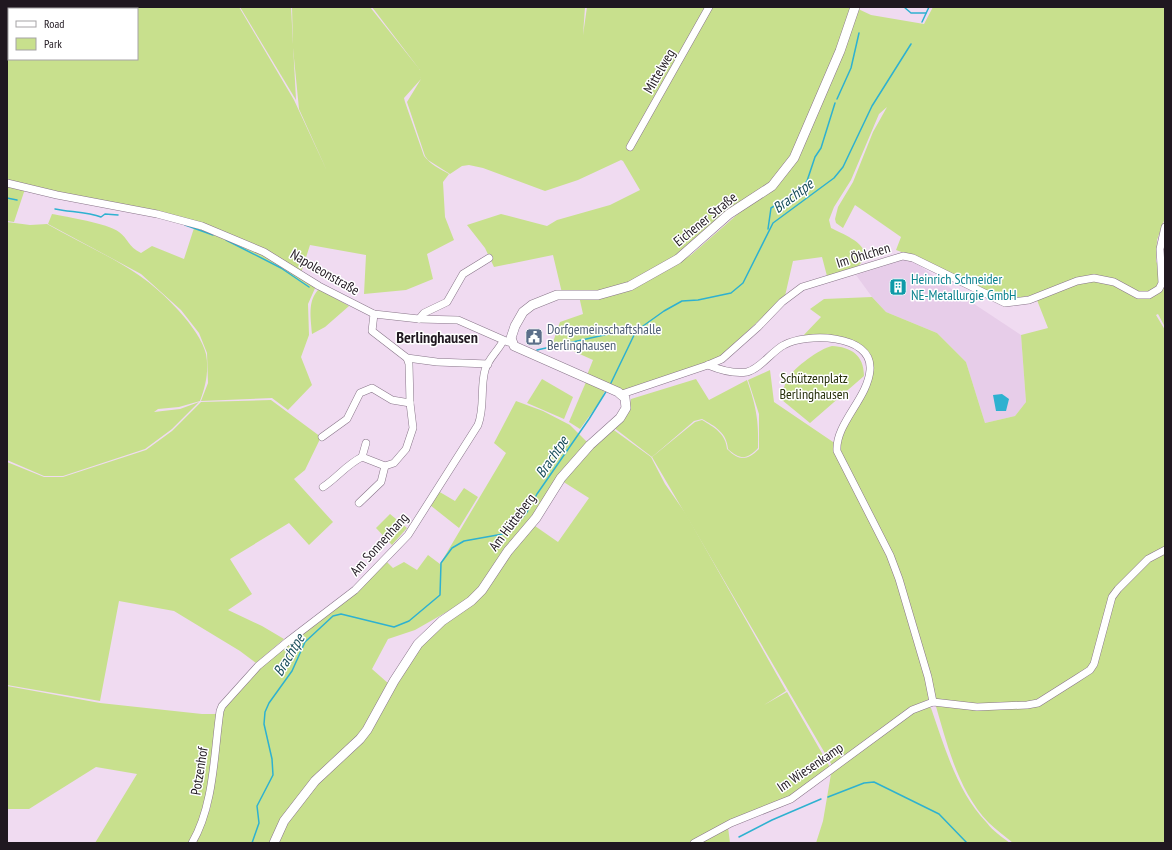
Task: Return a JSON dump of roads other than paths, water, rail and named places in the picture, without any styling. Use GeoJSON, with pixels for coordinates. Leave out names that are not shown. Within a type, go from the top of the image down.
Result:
{"type":"FeatureCollection","features":[{"type":"Feature","properties":{"kind":"main road","name":"Eichener Straße"},"geometry":{"type":"LineString","coordinates":[[508,342],[523,312],[532,305],[557,295],[598,295],[630,286],[678,259],[729,214],[772,186],[794,158],[840,51],[855,7]]}},
{"type":"Feature","properties":{"kind":"main road","name":"Napoleonstraße"},"geometry":{"type":"LineString","coordinates":[[508,342],[522,350],[604,385],[619,393]]}},
{"type":"Feature","properties":{"kind":"main road","name":"Am Hütteberg"},"geometry":{"type":"LineString","coordinates":[[274,843],[284,821],[315,780],[360,739],[367,730],[394,681],[422,640],[482,590],[500,562],[536,518],[561,478],[590,445],[624,413],[627,404],[619,393]]}},
{"type":"Feature","properties":{"kind":"street","name":"Mittelweg"},"geometry":{"type":"LineString","coordinates":[[630,147],[709,7]]}},
{"type":"Feature","properties":{"kind":"street","name":"Napoleonstraße"},"geometry":{"type":"LineString","coordinates":[[7,183],[57,195],[157,214],[202,226],[264,252],[319,286],[374,314],[419,319],[458,320],[508,342]]}},
{"type":"Feature","properties":{"kind":"street","name":"Im Öhlchen"},"geometry":{"type":"LineString","coordinates":[[619,393],[708,365],[722,359],[758,327],[782,302],[802,287],[903,256],[913,258],[1006,303],[1029,300],[1077,282],[1094,278],[1114,282],[1138,295],[1149,295],[1158,289],[1162,283],[1160,249],[1165,227]]}},
{"type":"Feature","properties":{"kind":"street"},"geometry":{"type":"LineString","coordinates":[[419,319],[424,313],[447,302],[462,274],[489,258]]}},
{"type":"Feature","properties":{"kind":"street"},"geometry":{"type":"LineString","coordinates":[[374,314],[372,331],[407,358],[488,364]]}},
{"type":"Feature","properties":{"kind":"street"},"geometry":{"type":"LineString","coordinates":[[708,365],[724,371],[747,372],[766,360],[784,345],[816,338],[852,342],[863,352],[867,358],[870,369],[869,376],[856,406],[838,437],[837,451],[890,555],[899,579],[928,676],[933,702],[977,707],[1027,705],[1038,703],[1090,670],[1094,664],[1112,597],[1148,559],[1165,550]]}},
{"type":"Feature","properties":{"kind":"street","name":"Am Sonnenhang"},"geometry":{"type":"LineString","coordinates":[[225,703],[258,666],[286,642],[355,590],[412,530],[478,425],[482,414],[485,372],[488,364],[508,342]]}},
{"type":"Feature","properties":{"kind":"street"},"geometry":{"type":"LineString","coordinates":[[362,457],[385,466],[394,463],[406,449],[413,428],[410,403],[409,364],[407,358]]}},
{"type":"Feature","properties":{"kind":"street"},"geometry":{"type":"LineString","coordinates":[[322,437],[347,419],[360,393],[364,391],[372,388],[392,400],[410,403]]}},
{"type":"Feature","properties":{"kind":"street"},"geometry":{"type":"LineString","coordinates":[[323,487],[338,478],[350,463],[362,457],[366,443]]}},
{"type":"Feature","properties":{"kind":"street"},"geometry":{"type":"LineString","coordinates":[[359,503],[381,482],[385,466]]}},
{"type":"Feature","properties":{"kind":"street","name":"Im Wiesenkamp"},"geometry":{"type":"LineString","coordinates":[[694,843],[731,823],[791,799],[912,710],[933,702]]}},
{"type":"Feature","properties":{"kind":"street","name":"Potzenhof"},"geometry":{"type":"LineString","coordinates":[[192,843],[205,812],[214,766],[220,711],[225,703]]}},
{"type":"Feature","properties":{"kind":"water"},"geometry":{"type":"Polygon","coordinates":[[[1002,394],[1009,399],[1006,411],[996,411],[993,395],[1002,394]]]}},
{"type":"Feature","properties":{"kind":"waterway"},"geometry":{"type":"LineString","coordinates":[[904,7],[911,13],[926,13]]}},
{"type":"Feature","properties":{"kind":"waterway","name":"Brachtpe"},"geometry":{"type":"LineString","coordinates":[[922,22],[929,7]]}},
{"type":"Feature","properties":{"kind":"waterway"},"geometry":{"type":"LineString","coordinates":[[837,99],[851,68],[859,33]]}},
{"type":"Feature","properties":{"kind":"waterway","name":"Brachtpe"},"geometry":{"type":"LineString","coordinates":[[610,385],[636,331],[664,311],[682,301],[698,300],[731,293],[743,283],[773,223],[834,178],[843,167],[872,106],[911,44]]}},
{"type":"Feature","properties":{"kind":"waterway"},"geometry":{"type":"LineString","coordinates":[[768,229],[771,208],[801,189],[807,181],[815,157],[821,148],[835,103]]}},
{"type":"Feature","properties":{"kind":"waterway"},"geometry":{"type":"LineString","coordinates":[[7,198],[17,200]]}},
{"type":"Feature","properties":{"kind":"waterway"},"geometry":{"type":"LineString","coordinates":[[55,209],[101,217],[105,214],[118,215]]}},
{"type":"Feature","properties":{"kind":"waterway"},"geometry":{"type":"LineString","coordinates":[[185,225],[213,235]]}},
{"type":"Feature","properties":{"kind":"waterway"},"geometry":{"type":"LineString","coordinates":[[226,240],[281,268],[309,287]]}},
{"type":"Feature","properties":{"kind":"waterway"},"geometry":{"type":"LineString","coordinates":[[537,350],[631,329],[636,331]]}},
{"type":"Feature","properties":{"kind":"waterway","name":"Brachtpe"},"geometry":{"type":"LineString","coordinates":[[252,843],[259,823],[257,806],[273,775],[272,759],[264,724],[265,712],[269,703],[292,671],[305,642],[333,616],[341,614],[394,627],[409,621],[440,595],[441,563],[452,548],[464,541],[503,534],[517,524],[527,512],[537,494],[589,419],[607,390]]}},
{"type":"Feature","properties":{"kind":"waterway"},"geometry":{"type":"LineString","coordinates":[[828,797],[864,783],[874,782],[939,814],[967,843]]}},
{"type":"Feature","properties":{"kind":"waterway"},"geometry":{"type":"LineString","coordinates":[[739,837],[772,820],[821,799]]}},
{"type":"Feature","properties":{"kind":"place","name":"Heinrich Schneider NE-Metallurgie GmbH"},"geometry":{"type":"Point","coordinates":[898,287]}},
{"type":"Feature","properties":{"kind":"place","name":"Dorfgemeinschaftshalle Berlinghausen"},"geometry":{"type":"Point","coordinates":[534,337]}},
{"type":"Feature","properties":{"kind":"district","name":"Berlinghausen"},"geometry":{"type":"Point","coordinates":[437,337]}},
{"type":"Feature","properties":{"kind":"park label","name":"Schützenplatz Berlinghausen"},"geometry":{"type":"Point","coordinates":[814,386]}}]}
